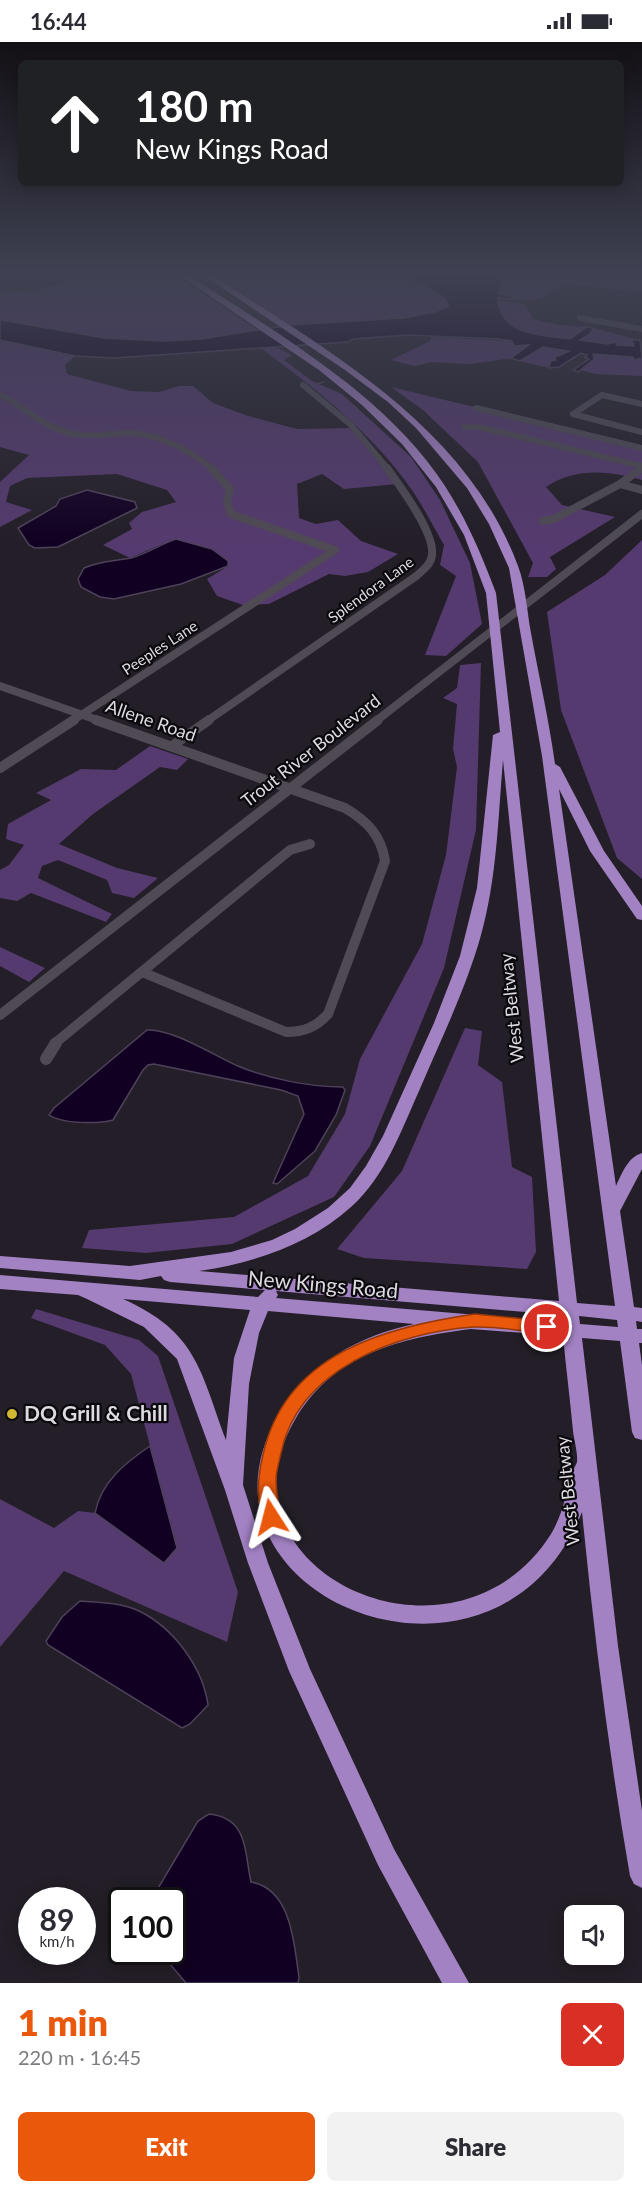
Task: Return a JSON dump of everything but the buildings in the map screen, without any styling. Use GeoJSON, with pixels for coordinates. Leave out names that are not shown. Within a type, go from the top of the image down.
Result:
{"type":"FeatureCollection","features":[{"type":"Feature","properties":{"kind":"highway","name":"West Beltway"},"geometry":{"type":"LineString","coordinates":[[310,362],[353,392],[401,436],[430,469],[459,513],[475,545],[491,593],[562,1259],[621,1755],[642,1876]]}},
{"type":"Feature","properties":{"kind":"highway"},"geometry":{"type":"LineString","coordinates":[[337,362],[376,388],[426,433],[471,487],[494,524],[514,568],[548,756],[642,1432]]}},
{"type":"Feature","properties":{"kind":"highway"},"geometry":{"type":"LineString","coordinates":[[131,1272],[192,1266],[263,1250],[321,1222],[343,1206],[364,1183],[380,1158],[438,1032],[465,963],[479,912],[488,863],[502,711]]}},
{"type":"Feature","properties":{"kind":"highway"},"geometry":{"type":"LineString","coordinates":[[548,756],[597,851],[642,916]]}},
{"type":"Feature","properties":{"kind":"highway"},"geometry":{"type":"LineString","coordinates":[[611,1212],[634,1167],[642,1159]]}},
{"type":"Feature","properties":{"kind":"highway","name":"New Kings Road"},"geometry":{"type":"LineString","coordinates":[[0,1262],[642,1315]]}},
{"type":"Feature","properties":{"kind":"highway","name":"New Kings Road"},"geometry":{"type":"LineString","coordinates":[[0,1282],[642,1336]]}},
{"type":"Feature","properties":{"kind":"highway"},"geometry":{"type":"LineString","coordinates":[[235,1490],[236,1422],[250,1328],[263,1303],[279,1284]]}},
{"type":"Feature","properties":{"kind":"highway"},"geometry":{"type":"LineString","coordinates":[[78,1288],[128,1308],[175,1341],[194,1378],[235,1490],[258,1563],[300,1671],[386,1857],[456,1983]]}},
{"type":"Feature","properties":{"kind":"highway"},"geometry":{"type":"LineString","coordinates":[[475,1321],[426,1328],[362,1348],[340,1360],[299,1395],[276,1437],[270,1456],[267,1498],[271,1517],[282,1542],[303,1567],[325,1585],[376,1610],[410,1616],[448,1615],[477,1608],[522,1583],[546,1559],[566,1526],[580,1488],[586,1448]]}},
{"type":"Feature","properties":{"kind":"street","name":"Splendora Lane"},"geometry":{"type":"LineString","coordinates":[[172,746],[415,577],[430,561],[433,553],[429,537],[391,470],[354,427],[303,385]]}},
{"type":"Feature","properties":{"kind":"street"},"geometry":{"type":"LineString","coordinates":[[0,395],[51,427],[82,436],[123,433],[145,435],[186,452],[209,466],[231,489],[227,498],[227,508],[231,514],[222,515]]}},
{"type":"Feature","properties":{"kind":"street"},"geometry":{"type":"LineString","coordinates":[[642,404],[602,395],[573,414],[642,432]]}},
{"type":"Feature","properties":{"kind":"street"},"geometry":{"type":"LineString","coordinates":[[476,408],[642,448]]}},
{"type":"Feature","properties":{"kind":"street"},"geometry":{"type":"LineString","coordinates":[[465,427],[479,427],[642,467]]}},
{"type":"Feature","properties":{"kind":"street"},"geometry":{"type":"LineString","coordinates":[[543,521],[554,519],[620,484],[642,467]]}},
{"type":"Feature","properties":{"kind":"street"},"geometry":{"type":"LineString","coordinates":[[620,484],[642,490]]}},
{"type":"Feature","properties":{"kind":"street","name":"Peeples Lane"},"geometry":{"type":"LineString","coordinates":[[0,768],[335,550],[231,514]]}},
{"type":"Feature","properties":{"kind":"street","name":"Trout River Boulevard"},"geometry":{"type":"LineString","coordinates":[[0,1015],[642,514]]}},
{"type":"Feature","properties":{"kind":"street","name":"Allene Road"},"geometry":{"type":"LineString","coordinates":[[0,686],[290,788],[362,817],[374,828],[383,844],[385,861],[328,1014],[318,1025],[299,1032],[285,1032],[142,972]]}},
{"type":"Feature","properties":{"kind":"street"},"geometry":{"type":"LineString","coordinates":[[46,1059],[52,1045],[290,850],[310,844]]}},
{"type":"Feature","properties":{"kind":"shaded area"},"geometry":{"type":"Polygon","coordinates":[[[0,362],[69,362],[65,365],[67,374],[131,391],[159,392],[179,386],[193,386],[213,403],[248,416],[297,429],[350,428],[397,484],[344,489],[322,474],[297,484],[299,518],[316,524],[338,520],[361,541],[398,554],[368,572],[345,576],[329,574],[269,604],[243,605],[217,596],[207,579],[228,566],[167,542],[130,558],[103,545],[132,529],[129,523],[142,512],[176,502],[167,490],[117,474],[27,478],[10,486],[6,502],[32,510],[0,527],[0,482],[29,455],[0,447],[0,362]]]}},
{"type":"Feature","properties":{"kind":"shaded area"},"geometry":{"type":"Polygon","coordinates":[[[279,362],[286,362],[312,381],[342,394],[411,457],[440,500],[470,563],[482,624],[446,656],[425,655],[456,576],[440,565],[444,545],[418,499],[381,451],[344,414],[279,362]]]}},
{"type":"Feature","properties":{"kind":"shaded area"},"geometry":{"type":"Polygon","coordinates":[[[397,362],[487,362],[471,364],[432,362],[414,366],[397,362]]]}},
{"type":"Feature","properties":{"kind":"shaded area"},"geometry":{"type":"Polygon","coordinates":[[[522,362],[553,362],[548,365],[549,368],[522,362]]]}},
{"type":"Feature","properties":{"kind":"shaded area"},"geometry":{"type":"Polygon","coordinates":[[[551,362],[568,362],[559,367],[549,368],[551,362]]]}},
{"type":"Feature","properties":{"kind":"shaded area"},"geometry":{"type":"Polygon","coordinates":[[[585,362],[591,362],[578,372],[573,370],[585,362]]]}},
{"type":"Feature","properties":{"kind":"shaded area"},"geometry":{"type":"Polygon","coordinates":[[[591,362],[642,362],[642,376],[596,374],[581,370],[591,362]]]}},
{"type":"Feature","properties":{"kind":"shaded area"},"geometry":{"type":"Polygon","coordinates":[[[391,387],[642,447],[642,480],[617,474],[593,473],[569,476],[546,487],[562,505],[615,517],[550,557],[556,569],[547,577],[528,577],[533,563],[478,462],[423,410],[391,387]]]}},
{"type":"Feature","properties":{"kind":"shaded area"},"geometry":{"type":"Polygon","coordinates":[[[87,490],[135,502],[137,508],[58,547],[35,548],[29,545],[18,528],[56,506],[60,499],[87,490]]]}},
{"type":"Feature","properties":{"kind":"shaded area"},"geometry":{"type":"Polygon","coordinates":[[[176,539],[212,549],[228,561],[228,566],[181,584],[114,599],[100,597],[81,587],[78,579],[84,568],[131,558],[176,539]]]}},
{"type":"Feature","properties":{"kind":"shaded area"},"geometry":{"type":"Polygon","coordinates":[[[642,540],[642,879],[617,858],[561,710],[547,612],[605,575],[642,540]]]}},
{"type":"Feature","properties":{"kind":"shaded area"},"geometry":{"type":"Polygon","coordinates":[[[481,663],[476,830],[444,968],[370,1146],[334,1197],[232,1244],[146,1253],[82,1248],[89,1230],[234,1217],[308,1176],[345,1114],[360,1059],[422,944],[446,855],[457,767],[453,749],[457,704],[443,698],[457,688],[460,665],[481,663]]]}},
{"type":"Feature","properties":{"kind":"shaded area"},"geometry":{"type":"Polygon","coordinates":[[[150,746],[188,759],[177,770],[160,767],[93,814],[59,844],[117,868],[158,878],[134,898],[112,893],[107,880],[58,860],[42,866],[38,878],[112,914],[106,922],[31,893],[17,901],[0,898],[0,870],[9,865],[24,845],[6,839],[8,824],[51,800],[36,793],[81,769],[116,770],[150,746]]]}},
{"type":"Feature","properties":{"kind":"shaded area"},"geometry":{"type":"Polygon","coordinates":[[[0,947],[45,968],[29,982],[0,966],[0,947]]]}},
{"type":"Feature","properties":{"kind":"shaded area"},"geometry":{"type":"Polygon","coordinates":[[[465,1028],[482,1031],[478,1065],[502,1082],[512,1167],[532,1177],[536,1252],[527,1269],[364,1258],[337,1249],[402,1171],[465,1028]]]}},
{"type":"Feature","properties":{"kind":"shaded area"},"geometry":{"type":"Polygon","coordinates":[[[147,1030],[168,1033],[238,1066],[263,1075],[303,1084],[343,1087],[345,1090],[336,1115],[315,1151],[277,1184],[273,1183],[304,1114],[298,1096],[281,1090],[154,1064],[148,1065],[143,1070],[113,1120],[80,1122],[62,1120],[49,1115],[54,1108],[147,1030]]]}},
{"type":"Feature","properties":{"kind":"shaded area"},"geometry":{"type":"Polygon","coordinates":[[[36,1309],[139,1340],[158,1356],[238,1592],[227,1642],[64,1571],[0,1647],[0,1499],[54,1528],[78,1511],[95,1513],[164,1562],[177,1548],[131,1374],[105,1345],[31,1318],[36,1309]]]}},
{"type":"Feature","properties":{"kind":"shaded area"},"geometry":{"type":"Polygon","coordinates":[[[150,1446],[177,1548],[164,1563],[95,1513],[103,1492],[115,1474],[150,1446]]]}},
{"type":"Feature","properties":{"kind":"shaded area"},"geometry":{"type":"Polygon","coordinates":[[[80,1601],[110,1603],[132,1608],[152,1618],[175,1638],[185,1650],[200,1677],[208,1705],[190,1724],[182,1728],[48,1645],[46,1641],[62,1617],[80,1601]]]}},
{"type":"Feature","properties":{"kind":"shaded area"},"geometry":{"type":"Polygon","coordinates":[[[209,1814],[222,1817],[238,1829],[245,1847],[251,1882],[265,1887],[275,1895],[283,1907],[292,1935],[298,1983],[186,1983],[171,1965],[186,1965],[186,1887],[159,1887],[198,1821],[209,1814]]]}},
{"type":"Feature","properties":{"kind":"waterway"},"geometry":{"type":"LineString","coordinates":[[312,385],[324,382]]}},
{"type":"Feature","properties":{"kind":"place","name":"DQ Grill & Chill"},"geometry":{"type":"Point","coordinates":[12,1414]}},
{"type":"Feature","properties":{"kind":"route"},"geometry":{"type":"LineString","coordinates":[[271,1517],[267,1498],[267,1479],[270,1456],[276,1437],[287,1413],[299,1395],[340,1360],[387,1338],[426,1328],[475,1321],[547,1327]]}}]}
